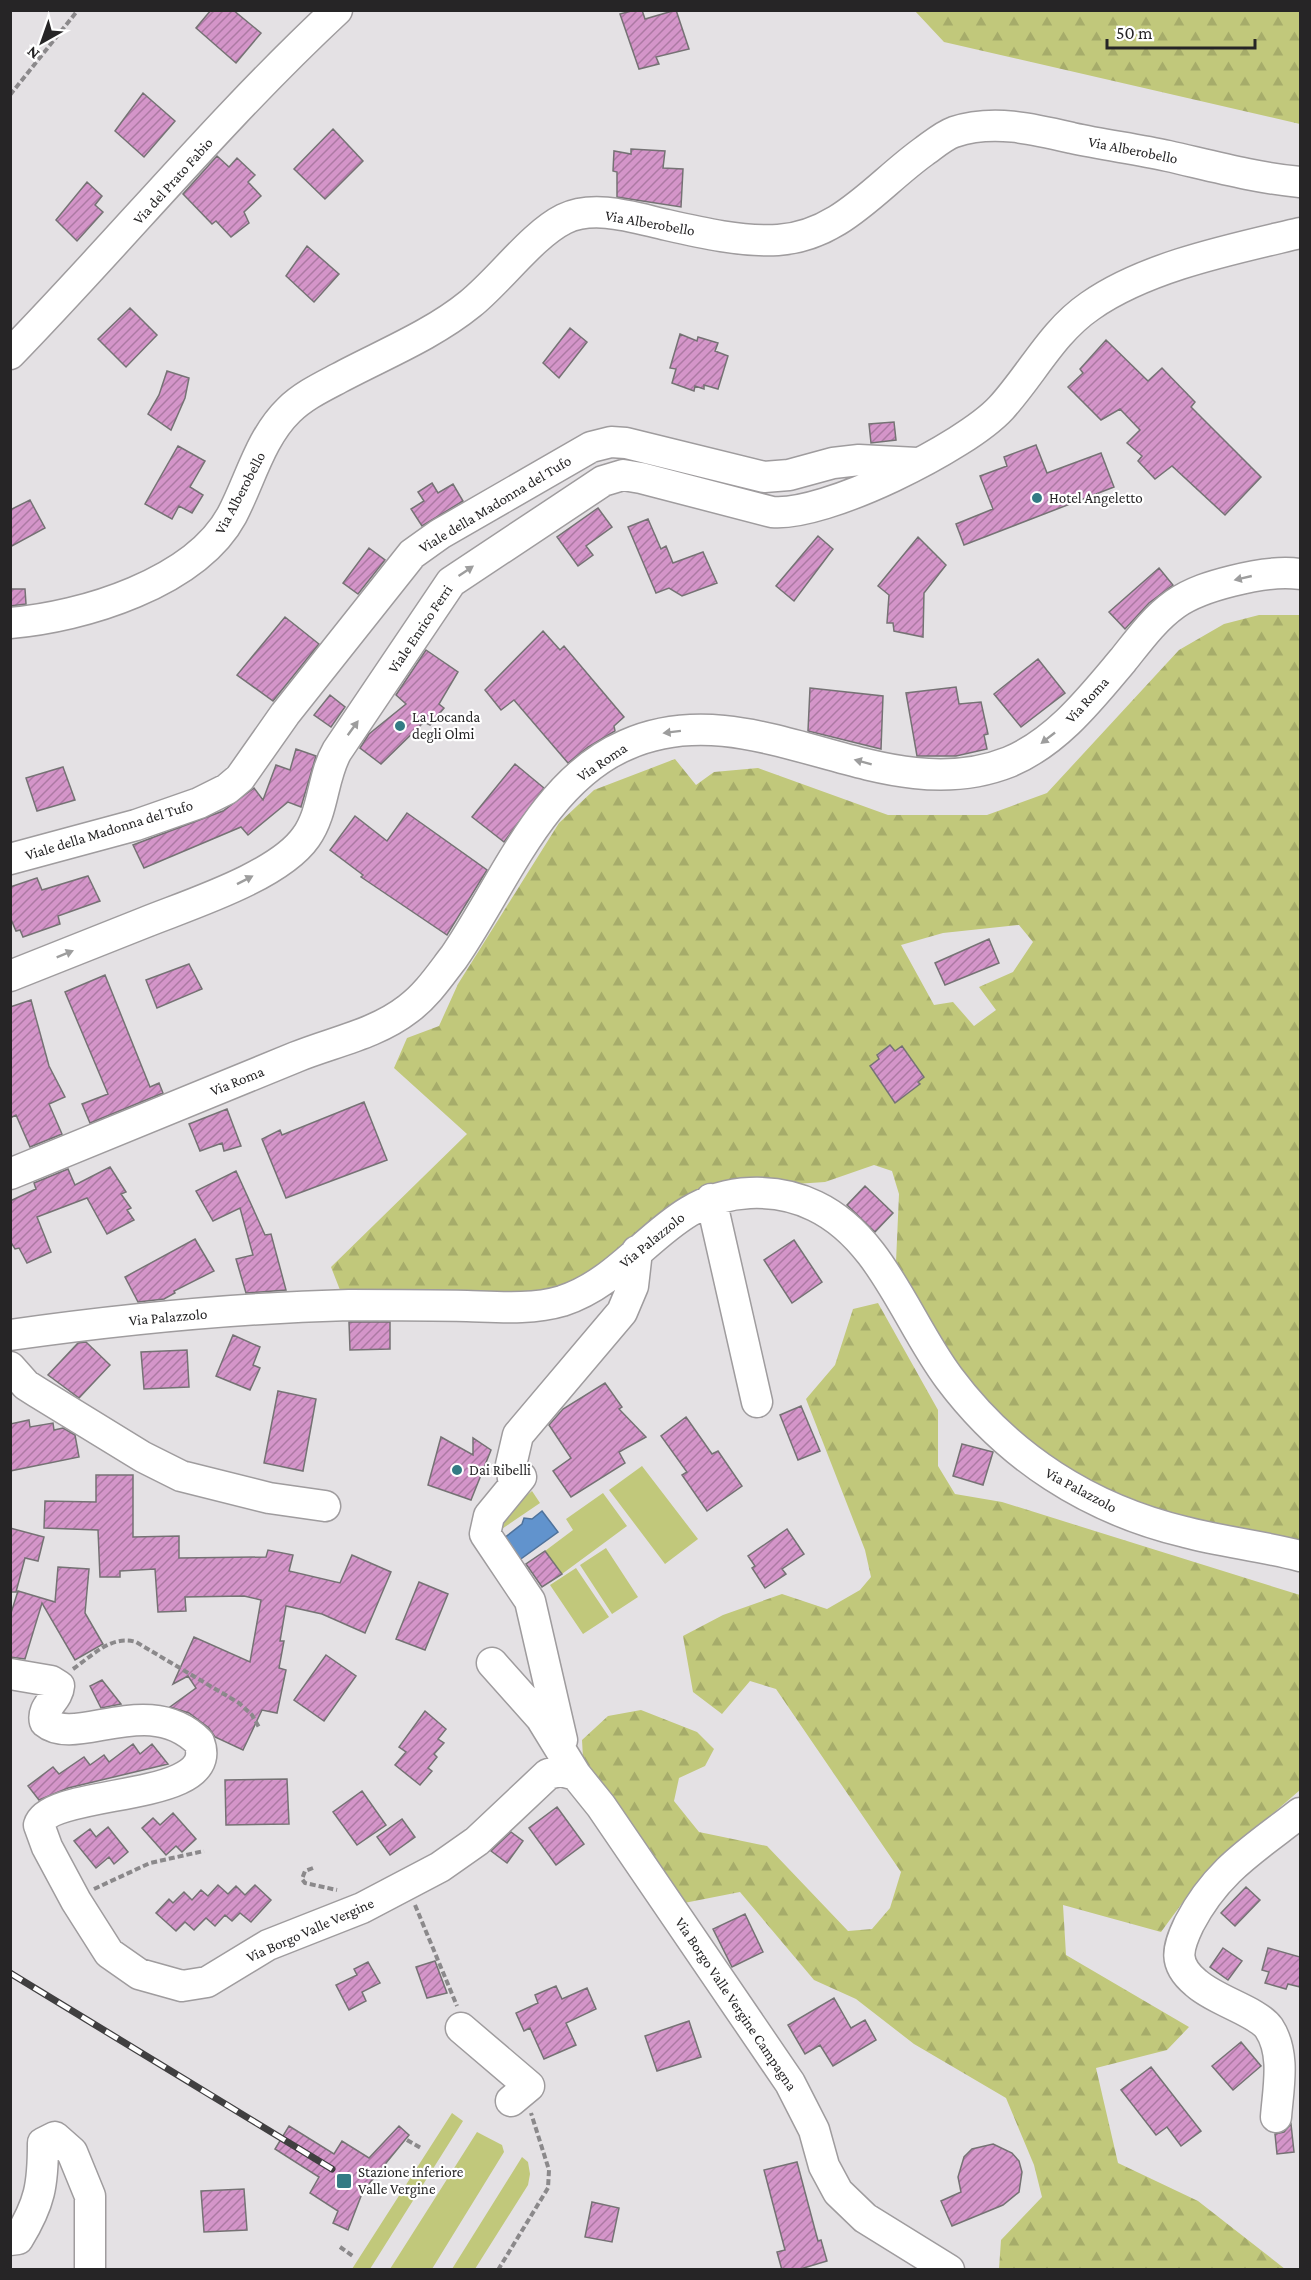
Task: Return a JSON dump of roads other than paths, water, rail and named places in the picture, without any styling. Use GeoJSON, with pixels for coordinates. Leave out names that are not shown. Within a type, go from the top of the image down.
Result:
{"type":"FeatureCollection","features":[{"type":"Feature","properties":{"kind":"street","name":"Via del Prato Fabio"},"geometry":{"type":"LineString","coordinates":[[10,354],[85,277],[278,65],[337,10]]}},
{"type":"Feature","properties":{"kind":"street","name":"Via Alberobello"},"geometry":{"type":"LineString","coordinates":[[10,623],[53,618],[91,608],[169,575],[191,561],[221,533],[269,435],[290,409],[314,392],[429,330],[468,306],[539,236],[571,216],[587,213],[612,214],[753,240],[798,237],[818,231],[854,212],[900,169],[939,140],[951,133],[982,126],[1053,133],[1256,176],[1300,182]]}},
{"type":"Feature","properties":{"kind":"street","name":"Viale Enrico Ferri"},"geometry":{"type":"LineString","coordinates":[[10,976],[222,891],[257,874],[291,852],[309,832],[329,767],[337,751],[444,590],[468,569],[603,481],[623,475],[641,478],[763,511],[792,513],[854,493],[917,463],[973,431],[993,416],[1057,335],[1080,313],[1104,297],[1158,272],[1300,233]]}},
{"type":"Feature","properties":{"kind":"street","name":"Viale della Madonna del Tufo"},"geometry":{"type":"LineString","coordinates":[[10,859],[136,825],[199,803],[227,789],[240,778],[285,714],[412,554],[440,534],[591,447],[611,442],[626,443],[764,477],[789,475],[853,460],[917,463]]}},
{"type":"Feature","properties":{"kind":"street","name":"Via Roma"},"geometry":{"type":"LineString","coordinates":[[10,1174],[311,1051],[370,1030],[408,1009],[436,981],[467,937],[550,805],[581,774],[622,746],[662,734],[724,730],[811,749],[898,772],[942,776],[975,772],[1010,761],[1054,734],[1095,692],[1153,623],[1185,598],[1205,589],[1248,577],[1274,573],[1300,574]]}},
{"type":"Feature","properties":{"kind":"street","name":"Via Palazzolo"},"geometry":{"type":"LineString","coordinates":[[10,1335],[93,1323],[273,1308],[547,1304],[568,1299],[596,1285],[678,1217],[711,1199],[758,1193],[788,1196],[818,1207],[848,1228],[874,1256],[921,1339],[958,1389],[1015,1448],[1061,1482],[1104,1505],[1154,1524],[1300,1556]]}},
{"type":"Feature","properties":{"kind":"street"},"geometry":{"type":"LineString","coordinates":[[711,1199],[757,1402]]}},
{"type":"Feature","properties":{"kind":"street"},"geometry":{"type":"LineString","coordinates":[[570,1765],[530,1601],[486,1534],[489,1516],[518,1481],[511,1465],[518,1435],[622,1312],[633,1286],[637,1251]]}},
{"type":"Feature","properties":{"kind":"street"},"geometry":{"type":"LineString","coordinates":[[10,1367],[37,1392],[174,1473],[210,1485],[326,1506]]}},
{"type":"Feature","properties":{"kind":"street","name":"Via Borgo Valle Vergine Campagna"},"geometry":{"type":"LineString","coordinates":[[492,1664],[541,1718],[570,1765],[601,1806],[784,2073],[808,2117],[824,2166],[838,2193],[865,2218],[950,2270]]}},
{"type":"Feature","properties":{"kind":"street","name":"Via Borgo Valle Vergine"},"geometry":{"type":"LineString","coordinates":[[10,1674],[56,1682],[59,1690],[48,1706],[44,1718],[50,1726],[68,1729],[158,1720],[182,1729],[193,1737],[201,1748],[194,1769],[177,1780],[67,1808],[41,1820],[39,1825],[44,1839],[97,1938],[123,1965],[152,1980],[182,1986],[207,1982],[268,1945],[362,1908],[406,1885],[465,1851],[548,1774],[570,1765]]}},
{"type":"Feature","properties":{"kind":"street"},"geometry":{"type":"LineString","coordinates":[[1276,2117],[1279,2057],[1269,2029],[1257,2017],[1218,2000],[1193,1981],[1179,1964],[1178,1948],[1199,1906],[1217,1880],[1300,1813]]}},
{"type":"Feature","properties":{"kind":"street"},"geometry":{"type":"LineString","coordinates":[[465,2031],[526,2089]]}},
{"type":"Feature","properties":{"kind":"street"},"geometry":{"type":"LineString","coordinates":[[10,2240],[18,2239],[33,2214],[43,2181],[43,2143],[55,2137],[72,2152],[90,2196],[90,2270]]}},
{"type":"Feature","properties":{"kind":"water"},"geometry":{"type":"Polygon","coordinates":[[[542,1511],[558,1532],[518,1561],[503,1539],[522,1524],[524,1518],[532,1519],[542,1511]]]}},
{"type":"Feature","properties":{"kind":"railway"},"geometry":{"type":"LineString","coordinates":[[10,1973],[332,2169]]}},
{"type":"Feature","properties":{"kind":"place","name":"Hotel Angeletto"},"geometry":{"type":"Point","coordinates":[1037,498]}},
{"type":"Feature","properties":{"kind":"place","name":"La Locanda degli Olmi"},"geometry":{"type":"Point","coordinates":[400,726]}},
{"type":"Feature","properties":{"kind":"place","name":"Dai Ribelli"},"geometry":{"type":"Point","coordinates":[457,1470]}},
{"type":"Feature","properties":{"kind":"place","name":"Stazione inferiore Valle Vergine"},"geometry":{"type":"Point","coordinates":[344,2181]}}]}
